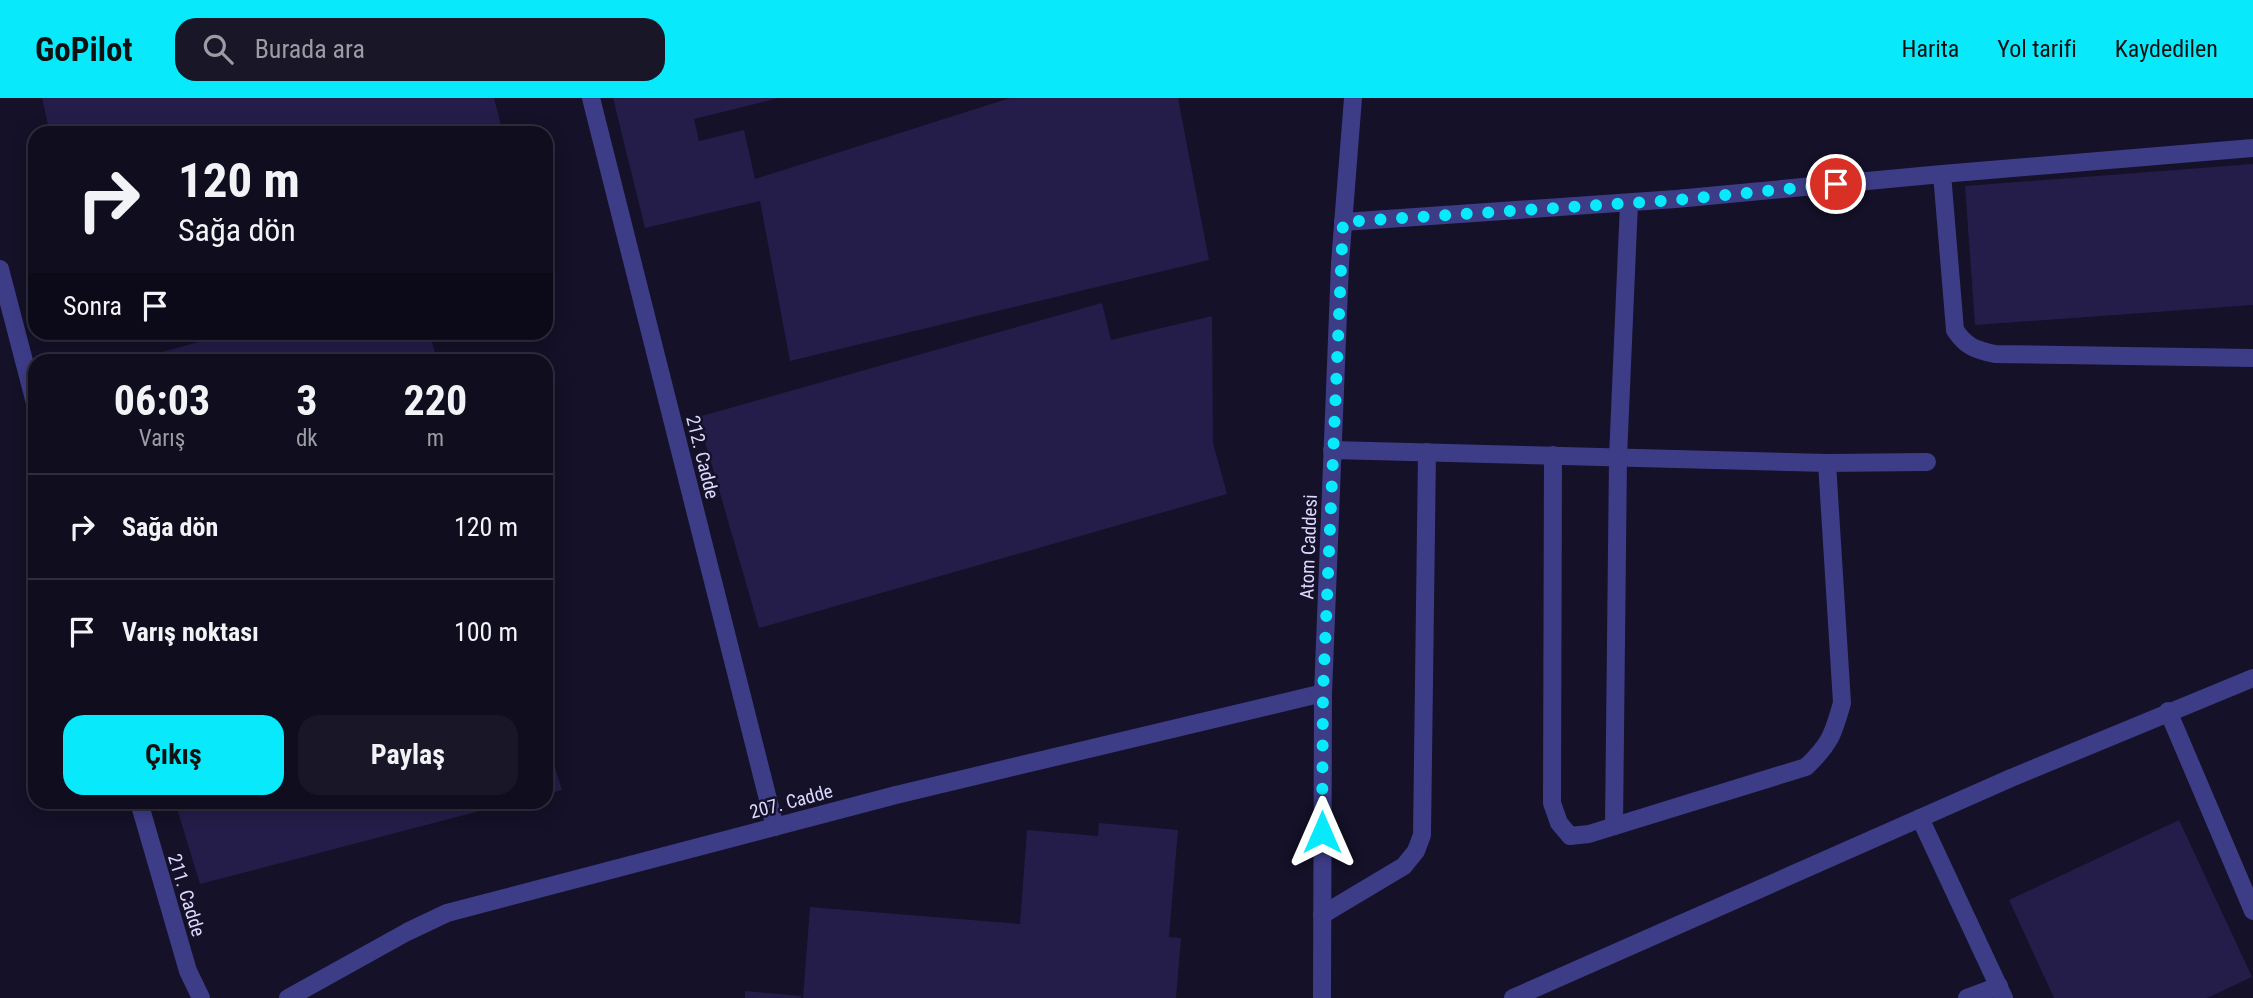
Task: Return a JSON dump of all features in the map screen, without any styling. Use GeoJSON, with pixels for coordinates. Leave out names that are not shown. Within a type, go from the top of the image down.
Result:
{"type":"FeatureCollection","features":[{"type":"Feature","properties":{"kind":"street","name":"212. Cadde"},"geometry":{"type":"LineString","coordinates":[[591,98],[775,827]]}},
{"type":"Feature","properties":{"kind":"street","name":"Atom Caddesi"},"geometry":{"type":"LineString","coordinates":[[1322,998],[1323,693],[1343,222],[1353,98]]}},
{"type":"Feature","properties":{"kind":"street"},"geometry":{"type":"LineString","coordinates":[[1343,222],[1629,203],[2253,148]]}},
{"type":"Feature","properties":{"kind":"street"},"geometry":{"type":"LineString","coordinates":[[1942,174],[1955,330],[1964,344],[1995,354],[2253,358]]}},
{"type":"Feature","properties":{"kind":"street"},"geometry":{"type":"LineString","coordinates":[[1614,826],[1618,457],[1629,203]]}},
{"type":"Feature","properties":{"kind":"street"},"geometry":{"type":"LineString","coordinates":[[0,269],[28,376]]}},
{"type":"Feature","properties":{"kind":"street"},"geometry":{"type":"LineString","coordinates":[[1332,450],[1827,463],[1927,462]]}},
{"type":"Feature","properties":{"kind":"street"},"geometry":{"type":"LineString","coordinates":[[1322,915],[1404,866],[1416,851],[1422,835],[1427,452]]}},
{"type":"Feature","properties":{"kind":"street"},"geometry":{"type":"LineString","coordinates":[[1553,455],[1552,803],[1559,823],[1570,836],[1589,834],[1806,767],[1825,748],[1833,734],[1842,703],[1827,463]]}},
{"type":"Feature","properties":{"kind":"street"},"geometry":{"type":"LineString","coordinates":[[1513,998],[1920,818],[2168,711],[2253,678]]}},
{"type":"Feature","properties":{"kind":"street","name":"207. Cadde"},"geometry":{"type":"LineString","coordinates":[[288,998],[407,932],[447,913],[896,795],[1323,693]]}},
{"type":"Feature","properties":{"kind":"street"},"geometry":{"type":"LineString","coordinates":[[2168,711],[2253,911]]}},
{"type":"Feature","properties":{"kind":"street","name":"211. Cadde"},"geometry":{"type":"LineString","coordinates":[[141,809],[188,971],[201,998]]}},
{"type":"Feature","properties":{"kind":"street"},"geometry":{"type":"LineString","coordinates":[[1920,818],[2002,992],[1967,998]]}},
{"type":"Feature","properties":{"kind":"building"},"geometry":{"type":"Polygon","coordinates":[[[42,98],[494,98],[501,126],[48,126],[42,98]]]}},
{"type":"Feature","properties":{"kind":"building"},"geometry":{"type":"Polygon","coordinates":[[[613,98],[779,98],[694,119],[699,141],[744,130],[755,179],[1010,98],[1178,98],[1209,260],[790,361],[760,201],[645,228],[613,98]]]}},
{"type":"Feature","properties":{"kind":"building"},"geometry":{"type":"Polygon","coordinates":[[[2253,164],[2253,305],[1975,325],[1965,186],[2253,164]]]}},
{"type":"Feature","properties":{"kind":"building"},"geometry":{"type":"Polygon","coordinates":[[[1102,303],[1111,340],[1212,316],[1213,443],[1227,494],[759,628],[698,417],[1102,303]]]}},
{"type":"Feature","properties":{"kind":"building"},"geometry":{"type":"Polygon","coordinates":[[[206,340],[431,340],[435,354],[155,354],[206,340]]]}},
{"type":"Feature","properties":{"kind":"building"},"geometry":{"type":"Polygon","coordinates":[[[553,761],[562,790],[553,792],[553,761]]]}},
{"type":"Feature","properties":{"kind":"building"},"geometry":{"type":"Polygon","coordinates":[[[177,809],[487,809],[200,884],[177,809]]]}},
{"type":"Feature","properties":{"kind":"building"},"geometry":{"type":"Polygon","coordinates":[[[2179,820],[2252,977],[2207,998],[2054,998],[2009,900],[2179,820]]]}},
{"type":"Feature","properties":{"kind":"building"},"geometry":{"type":"Polygon","coordinates":[[[1099,823],[1178,830],[1169,937],[1181,938],[1176,998],[803,998],[810,907],[1020,924],[1027,830],[1098,836],[1099,823]]]}},
{"type":"Feature","properties":{"kind":"building"},"geometry":{"type":"Polygon","coordinates":[[[745,991],[801,996],[801,998],[745,998],[745,991]]]}},
{"type":"Feature","properties":{"kind":"route"},"geometry":{"type":"LineString","coordinates":[[1322,832],[1323,693],[1343,222],[1676,200],[1836,184]]}}]}
